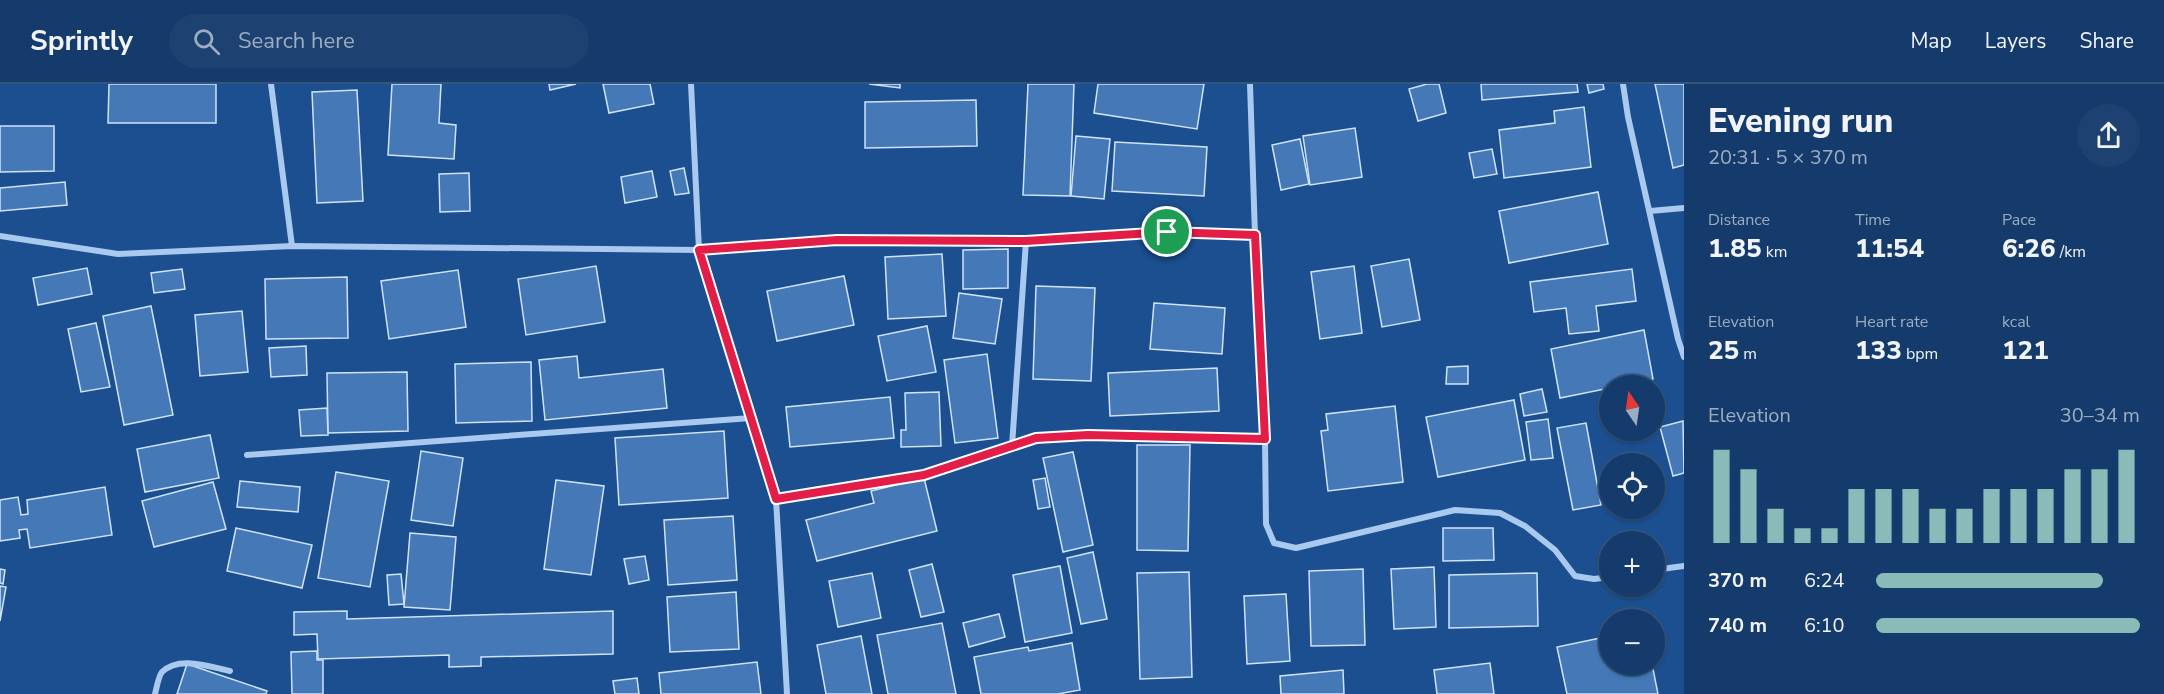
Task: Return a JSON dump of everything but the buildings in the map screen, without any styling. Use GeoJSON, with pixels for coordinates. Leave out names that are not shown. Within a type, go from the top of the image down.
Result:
{"type":"FeatureCollection","features":[{"type":"Feature","properties":{"kind":"street"},"geometry":{"type":"LineString","coordinates":[[271,84],[292,246]]}},
{"type":"Feature","properties":{"kind":"street"},"geometry":{"type":"LineString","coordinates":[[692,84],[699,250],[776,499],[787,694]]}},
{"type":"Feature","properties":{"kind":"street"},"geometry":{"type":"LineString","coordinates":[[1250,84],[1265,439],[1266,524],[1274,543],[1296,548],[1455,510],[1500,513],[1525,526],[1555,550],[1575,576],[1599,578]]}},
{"type":"Feature","properties":{"kind":"street"},"geometry":{"type":"LineString","coordinates":[[1623,84],[1628,117],[1684,357]]}},
{"type":"Feature","properties":{"kind":"street"},"geometry":{"type":"LineString","coordinates":[[1650,211],[1684,208]]}},
{"type":"Feature","properties":{"kind":"street"},"geometry":{"type":"LineString","coordinates":[[0,236],[118,254],[292,246],[699,250],[837,240],[1026,241],[1167,232],[1255,235]]}},
{"type":"Feature","properties":{"kind":"street"},"geometry":{"type":"LineString","coordinates":[[1012,446],[1026,241]]}},
{"type":"Feature","properties":{"kind":"street"},"geometry":{"type":"LineString","coordinates":[[247,455],[751,418]]}},
{"type":"Feature","properties":{"kind":"street"},"geometry":{"type":"LineString","coordinates":[[776,499],[924,475],[1036,438],[1088,435],[1265,439]]}},
{"type":"Feature","properties":{"kind":"street"},"geometry":{"type":"LineString","coordinates":[[1665,569],[1684,566]]}},
{"type":"Feature","properties":{"kind":"street"},"geometry":{"type":"LineString","coordinates":[[155,694],[161,673],[173,664],[184,663],[230,671]]}},
{"type":"Feature","properties":{"kind":"route"},"geometry":{"type":"LineString","coordinates":[[1167,232],[1255,235],[1265,439],[1088,435],[1036,438],[924,475],[776,499],[699,250],[837,240],[1026,241],[1167,232]]}}]}
